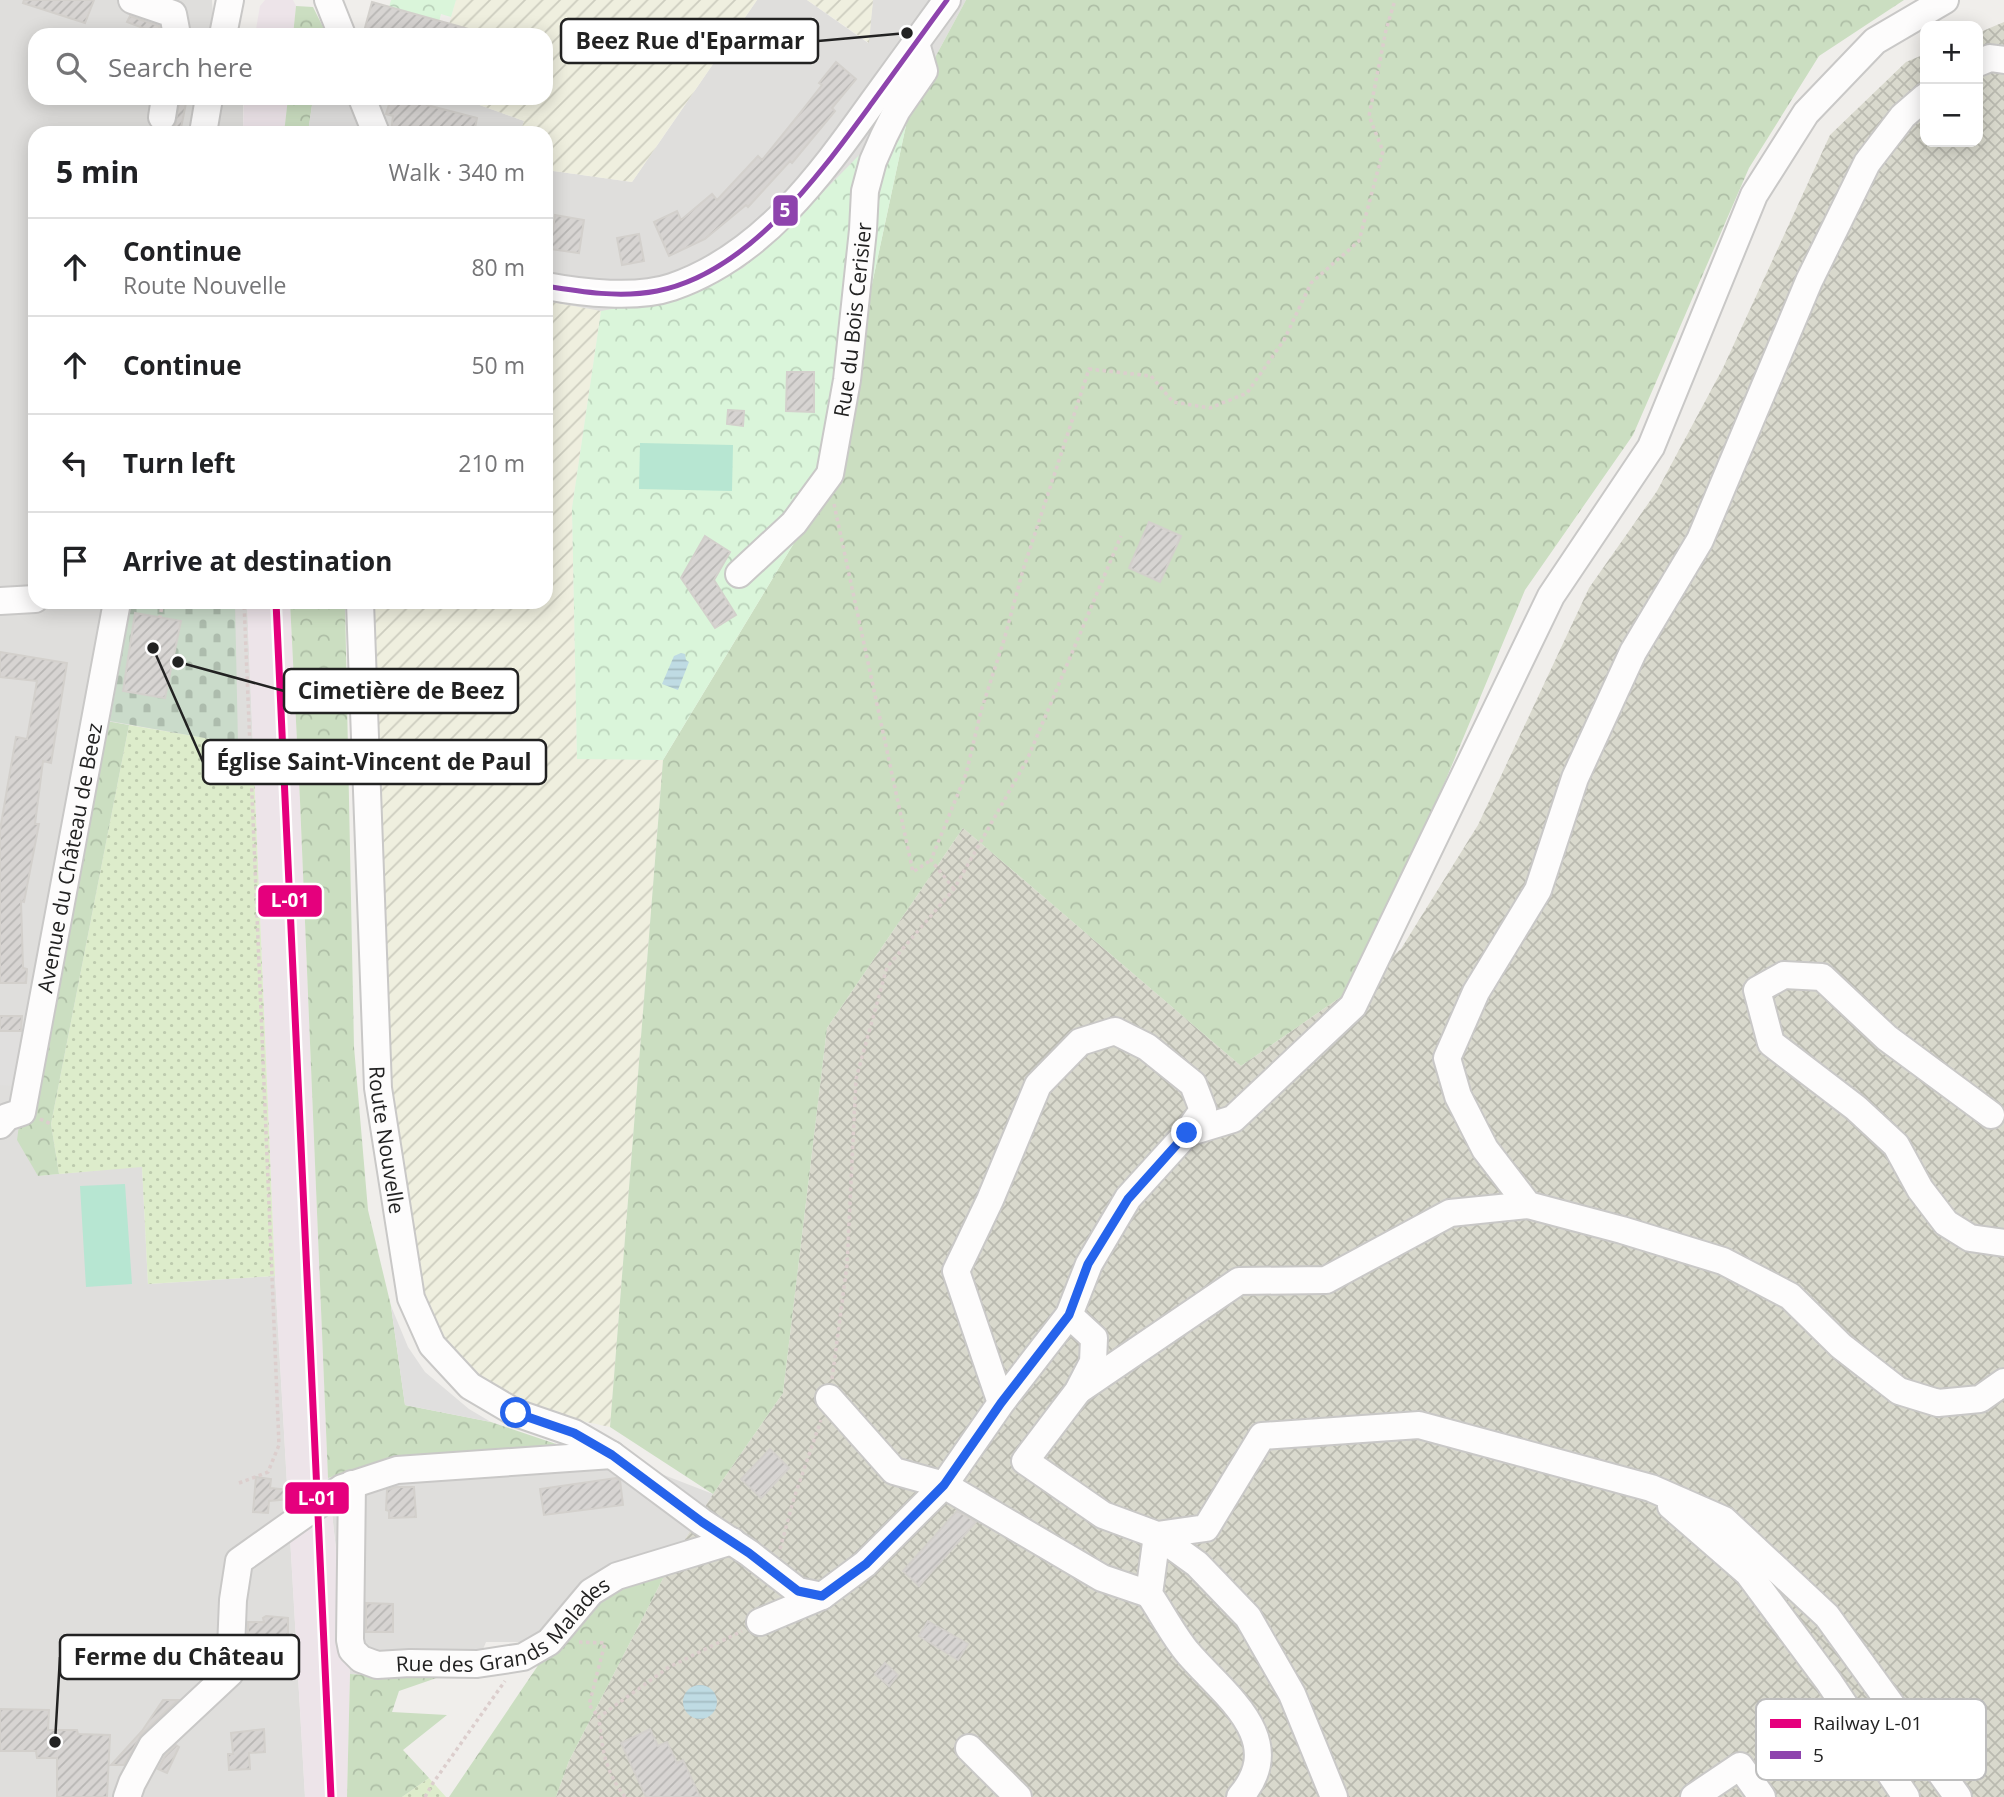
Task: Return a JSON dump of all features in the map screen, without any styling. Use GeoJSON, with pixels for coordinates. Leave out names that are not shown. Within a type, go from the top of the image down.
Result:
{"type":"FeatureCollection","features":[{"type":"Feature","properties":{"kind":"street"},"geometry":{"type":"LineString","coordinates":[[132,0],[173,14],[176,28]]}},
{"type":"Feature","properties":{"kind":"street"},"geometry":{"type":"LineString","coordinates":[[224,28],[230,0]]}},
{"type":"Feature","properties":{"kind":"street"},"geometry":{"type":"LineString","coordinates":[[328,0],[339,28]]}},
{"type":"Feature","properties":{"kind":"street"},"geometry":{"type":"LineString","coordinates":[[553,287],[628,293],[670,288],[715,269],[769,229],[821,174],[947,0]]}},
{"type":"Feature","properties":{"kind":"street"},"geometry":{"type":"LineString","coordinates":[[1187,1133],[1233,1119],[1353,1006],[1551,596],[1651,447],[1754,195],[1805,113],[1875,41],[1945,0]]}},
{"type":"Feature","properties":{"kind":"street","name":"Rue du Bois Cerisier"},"geometry":{"type":"LineString","coordinates":[[739,574],[794,523],[830,474],[847,380],[865,191],[873,161],[884,136],[897,110],[924,71],[916,43]]}},
{"type":"Feature","properties":{"kind":"street"},"geometry":{"type":"LineString","coordinates":[[1983,62],[1990,58],[2004,60]]}},
{"type":"Feature","properties":{"kind":"street"},"geometry":{"type":"LineString","coordinates":[[1528,1205],[1485,1149],[1458,1096],[1447,1058],[1476,992],[1538,890],[1575,778],[1633,652],[1700,540],[1809,281],[1861,175],[1903,116],[1920,101]]}},
{"type":"Feature","properties":{"kind":"street"},"geometry":{"type":"LineString","coordinates":[[204,126],[208,105]]}},
{"type":"Feature","properties":{"kind":"street"},"geometry":{"type":"LineString","coordinates":[[365,105],[373,126]]}},
{"type":"Feature","properties":{"kind":"street"},"geometry":{"type":"LineString","coordinates":[[0,601],[28,599]]}},
{"type":"Feature","properties":{"kind":"street","name":"Avenue du Château de Beez"},"geometry":{"type":"LineString","coordinates":[[11,1118],[116,609]]}},
{"type":"Feature","properties":{"kind":"street","name":"Route Nouvelle"},"geometry":{"type":"LineString","coordinates":[[360,609],[378,1088],[411,1298],[432,1345],[470,1386],[516,1413],[574,1433],[612,1455],[798,1591],[822,1596]]}},
{"type":"Feature","properties":{"kind":"street"},"geometry":{"type":"LineString","coordinates":[[1991,1115],[1887,1038],[1822,977],[1784,975],[1757,990],[1771,1043],[1856,1108],[1896,1145],[1920,1189],[1946,1223],[1970,1238],[2004,1242]]}},
{"type":"Feature","properties":{"kind":"street"},"geometry":{"type":"LineString","coordinates":[[760,1622],[822,1596],[866,1564],[944,1485],[1001,1403],[1069,1315],[1088,1264],[1128,1199],[1187,1133],[1203,1110],[1193,1084],[1147,1047],[1115,1031],[1080,1042],[1038,1085],[990,1200],[956,1271],[1001,1403]]}},
{"type":"Feature","properties":{"kind":"street"},"geometry":{"type":"LineString","coordinates":[[1078,1391],[1239,1281],[1326,1280],[1450,1213],[1528,1205],[1723,1261],[1790,1296],[1841,1346],[1899,1391],[1938,1403],[1980,1399],[2004,1382]]}},
{"type":"Feature","properties":{"kind":"street"},"geometry":{"type":"LineString","coordinates":[[1069,1315],[1094,1338],[1093,1362],[1078,1391],[1025,1461],[1103,1515],[1157,1535],[1198,1564],[1248,1617],[1292,1694],[1334,1797]]}},
{"type":"Feature","properties":{"kind":"street"},"geometry":{"type":"LineString","coordinates":[[829,1398],[894,1471],[944,1485],[1102,1578],[1149,1594],[1188,1652],[1226,1690],[1250,1724],[1259,1756],[1250,1785],[1240,1797]]}},
{"type":"Feature","properties":{"kind":"street"},"geometry":{"type":"LineString","coordinates":[[1157,1535],[1206,1528],[1262,1436],[1419,1425],[1651,1488],[1724,1520],[1827,1616],[1887,1699]]}},
{"type":"Feature","properties":{"kind":"street"},"geometry":{"type":"LineString","coordinates":[[127,1797],[152,1746],[230,1673],[233,1600],[239,1561],[268,1539],[347,1486],[397,1470],[612,1455]]}},
{"type":"Feature","properties":{"kind":"street","name":"Rue des Grands Malades"},"geometry":{"type":"LineString","coordinates":[[347,1486],[350,1640],[352,1650],[361,1659],[377,1665],[477,1664],[523,1657],[548,1642],[591,1592],[617,1576],[732,1541]]}},
{"type":"Feature","properties":{"kind":"street"},"geometry":{"type":"LineString","coordinates":[[1651,1488],[1748,1573],[1840,1699]]}},
{"type":"Feature","properties":{"kind":"street"},"geometry":{"type":"LineString","coordinates":[[1149,1594],[1157,1535]]}},
{"type":"Feature","properties":{"kind":"street"},"geometry":{"type":"LineString","coordinates":[[969,1748],[1018,1797]]}},
{"type":"Feature","properties":{"kind":"street"},"geometry":{"type":"LineString","coordinates":[[1695,1797],[1740,1766],[1762,1797]]}},
{"type":"Feature","properties":{"kind":"street"},"geometry":{"type":"LineString","coordinates":[[1895,1780],[1906,1797]]}},
{"type":"Feature","properties":{"kind":"street"},"geometry":{"type":"LineString","coordinates":[[1946,1780],[1958,1797]]}},
{"type":"Feature","properties":{"kind":"path"},"geometry":{"type":"LineString","coordinates":[[830,474],[829,485],[913,872],[932,860],[966,774],[981,711],[1023,570],[1089,369],[1151,376],[1173,402],[1210,408],[1247,393],[1284,340],[1311,283],[1359,242],[1383,151],[1369,116],[1386,30],[1395,0]]}},
{"type":"Feature","properties":{"kind":"path"},"geometry":{"type":"LineString","coordinates":[[774,1572],[794,1498],[829,1398],[847,1265],[856,1079],[887,967],[954,889],[1027,760],[1121,536]]}},
{"type":"Feature","properties":{"kind":"path"},"geometry":{"type":"LineString","coordinates":[[160,617],[161,609]]}},
{"type":"Feature","properties":{"kind":"path"},"geometry":{"type":"LineString","coordinates":[[239,1483],[268,1472],[279,1445],[244,609]]}},
{"type":"Feature","properties":{"kind":"path"},"geometry":{"type":"LineString","coordinates":[[932,860],[954,889]]}},
{"type":"Feature","properties":{"kind":"path"},"geometry":{"type":"LineString","coordinates":[[599,1717],[669,1667],[760,1622]]}},
{"type":"Feature","properties":{"kind":"path"},"geometry":{"type":"LineString","coordinates":[[605,1643],[589,1704],[599,1717],[602,1752],[617,1787],[625,1797]]}},
{"type":"Feature","properties":{"kind":"path"},"geometry":{"type":"LineString","coordinates":[[425,1797],[523,1657]]}},
{"type":"Feature","properties":{"kind":"shaded area"},"geometry":{"type":"Polygon","coordinates":[[[0,0],[212,0],[214,28],[28,28],[28,105],[243,105],[243,126],[28,126],[28,609],[247,609],[253,746],[95,719],[38,1176],[142,1166],[148,1284],[275,1276],[305,1797],[0,1797],[0,0]]]}},
{"type":"Feature","properties":{"kind":"shaded area"},"geometry":{"type":"Polygon","coordinates":[[[265,0],[293,0],[296,6],[294,28],[256,28],[260,6],[265,0]]]}},
{"type":"Feature","properties":{"kind":"shaded area"},"geometry":{"type":"Polygon","coordinates":[[[757,0],[807,0],[868,43],[873,0],[966,0],[911,102],[663,760],[601,312],[553,302],[553,171],[632,182],[757,0]]]}},
{"type":"Feature","properties":{"kind":"shaded area"},"geometry":{"type":"Polygon","coordinates":[[[2004,22],[2004,1797],[556,1797],[569,1761],[673,1559],[713,1494],[783,1393],[827,1028],[963,828],[1241,1066],[1361,983],[1401,949],[1478,825],[1589,588],[1657,491],[1723,368],[1830,135],[1906,62],[1920,56],[1920,147],[1983,147],[1983,31],[2004,22]]]}},
{"type":"Feature","properties":{"kind":"shaded area"},"geometry":{"type":"Polygon","coordinates":[[[244,105],[287,105],[285,126],[243,126],[244,105]]]}},
{"type":"Feature","properties":{"kind":"shaded area"},"geometry":{"type":"Polygon","coordinates":[[[312,105],[354,105],[361,126],[309,126],[312,105]]]}},
{"type":"Feature","properties":{"kind":"shaded area"},"geometry":{"type":"Polygon","coordinates":[[[354,105],[479,105],[524,121],[522,126],[361,126],[354,105]]]}},
{"type":"Feature","properties":{"kind":"shaded area"},"geometry":{"type":"Polygon","coordinates":[[[247,609],[290,609],[328,1478],[350,1674],[347,1797],[305,1797],[275,1276],[247,609]]]}},
{"type":"Feature","properties":{"kind":"shaded area"},"geometry":{"type":"Polygon","coordinates":[[[0,1031],[21,1031],[13,1086],[0,1085],[0,1031]]]}},
{"type":"Feature","properties":{"kind":"shaded area"},"geometry":{"type":"Polygon","coordinates":[[[391,1306],[408,1347],[425,1372],[469,1409],[491,1422],[405,1405],[391,1306]]]}},
{"type":"Feature","properties":{"kind":"shaded area"},"geometry":{"type":"Polygon","coordinates":[[[612,1455],[713,1494],[673,1559],[549,1642],[486,1642],[477,1664],[399,1677],[350,1674],[328,1478],[368,1465],[612,1455]]]}},
{"type":"Feature","properties":{"kind":"green space"},"geometry":{"type":"Polygon","coordinates":[[[391,0],[456,0],[451,17],[441,14],[439,22],[389,7],[391,0]]]}},
{"type":"Feature","properties":{"kind":"green space"},"geometry":{"type":"Polygon","coordinates":[[[456,0],[757,0],[632,182],[553,171],[553,126],[522,126],[524,121],[479,105],[553,105],[553,28],[448,28],[456,0]]]}},
{"type":"Feature","properties":{"kind":"green space"},"geometry":{"type":"Polygon","coordinates":[[[807,0],[873,0],[869,43],[807,0]]]}},
{"type":"Feature","properties":{"kind":"green space"},"geometry":{"type":"Polygon","coordinates":[[[966,0],[1904,0],[1819,56],[1749,168],[1633,435],[1525,590],[1361,983],[1241,1066],[963,828],[827,1028],[783,1393],[713,1494],[610,1427],[663,760],[829,485],[911,102],[966,0]]]}},
{"type":"Feature","properties":{"kind":"green space"},"geometry":{"type":"Polygon","coordinates":[[[296,6],[313,7],[324,28],[294,28],[296,6]]]}},
{"type":"Feature","properties":{"kind":"green space"},"geometry":{"type":"Polygon","coordinates":[[[911,102],[829,485],[663,760],[577,759],[572,508],[601,311],[692,294],[743,268],[786,230],[911,102]]]}},
{"type":"Feature","properties":{"kind":"green space"},"geometry":{"type":"Polygon","coordinates":[[[287,105],[312,105],[309,126],[285,126],[287,105]]]}},
{"type":"Feature","properties":{"kind":"green space"},"geometry":{"type":"Polygon","coordinates":[[[553,302],[601,311],[572,508],[577,758],[663,760],[610,1427],[526,1406],[492,1388],[459,1361],[436,1329],[417,1283],[393,1109],[383,986],[373,609],[553,609],[553,302]]]}},
{"type":"Feature","properties":{"kind":"green space"},"geometry":{"type":"Polygon","coordinates":[[[640,443],[733,445],[732,491],[639,489],[640,443]]]}},
{"type":"Feature","properties":{"kind":"green space"},"geometry":{"type":"Polygon","coordinates":[[[130,609],[235,609],[238,744],[110,721],[130,609]]]}},
{"type":"Feature","properties":{"kind":"green space"},"geometry":{"type":"Polygon","coordinates":[[[290,609],[345,609],[354,1047],[368,1210],[391,1306],[405,1405],[491,1422],[577,1451],[368,1465],[328,1478],[290,609]]]}},
{"type":"Feature","properties":{"kind":"green space"},"geometry":{"type":"Polygon","coordinates":[[[95,719],[129,725],[51,1124],[59,1174],[38,1176],[17,1140],[95,719]]]}},
{"type":"Feature","properties":{"kind":"green space"},"geometry":{"type":"Polygon","coordinates":[[[129,725],[253,746],[275,1276],[148,1284],[142,1167],[59,1174],[51,1124],[129,725]]]}},
{"type":"Feature","properties":{"kind":"green space"},"geometry":{"type":"Polygon","coordinates":[[[125,1184],[132,1284],[86,1287],[80,1186],[125,1184]]]}},
{"type":"Feature","properties":{"kind":"green space"},"geometry":{"type":"Polygon","coordinates":[[[673,1559],[569,1761],[556,1797],[449,1797],[537,1667],[549,1642],[591,1592],[673,1559]]]}},
{"type":"Feature","properties":{"kind":"green space"},"geometry":{"type":"Polygon","coordinates":[[[410,1663],[477,1664],[399,1691],[392,1712],[447,1715],[403,1750],[429,1778],[402,1797],[347,1797],[350,1674],[399,1677],[410,1663]]]}},
{"type":"Feature","properties":{"kind":"green space"},"geometry":{"type":"Polygon","coordinates":[[[429,1778],[446,1797],[402,1797],[429,1778]]]}},
{"type":"Feature","properties":{"kind":"water"},"geometry":{"type":"Polygon","coordinates":[[[685,654],[689,662],[678,690],[662,684],[674,656],[685,654]]]}},
{"type":"Feature","properties":{"kind":"water"},"geometry":{"type":"Polygon","coordinates":[[[700,1685],[712,1690],[717,1702],[712,1714],[700,1719],[688,1714],[683,1702],[688,1690],[700,1685]]]}},
{"type":"Feature","properties":{"kind":"building"},"geometry":{"type":"Polygon","coordinates":[[[24,0],[94,0],[85,23],[23,3],[24,0]]]}},
{"type":"Feature","properties":{"kind":"building"},"geometry":{"type":"Polygon","coordinates":[[[372,2],[465,28],[365,28],[372,2]]]}},
{"type":"Feature","properties":{"kind":"building"},"geometry":{"type":"Polygon","coordinates":[[[130,16],[159,28],[143,28],[127,22],[130,16]]]}},
{"type":"Feature","properties":{"kind":"building"},"geometry":{"type":"Polygon","coordinates":[[[836,62],[856,79],[832,108],[835,111],[792,163],[790,161],[748,207],[746,205],[705,239],[669,256],[654,222],[677,211],[681,220],[712,194],[717,200],[758,156],[762,160],[822,85],[819,83],[836,62]]]}},
{"type":"Feature","properties":{"kind":"building"},"geometry":{"type":"Polygon","coordinates":[[[179,105],[186,105],[181,126],[175,126],[179,105]]]}},
{"type":"Feature","properties":{"kind":"building"},"geometry":{"type":"Polygon","coordinates":[[[389,105],[427,105],[477,118],[475,126],[392,126],[393,116],[386,114],[389,105]]]}},
{"type":"Feature","properties":{"kind":"building"},"geometry":{"type":"Polygon","coordinates":[[[555,215],[584,220],[579,253],[553,249],[555,215]]]}},
{"type":"Feature","properties":{"kind":"building"},"geometry":{"type":"Polygon","coordinates":[[[639,234],[644,261],[622,265],[617,238],[639,234]]]}},
{"type":"Feature","properties":{"kind":"building"},"geometry":{"type":"Polygon","coordinates":[[[787,372],[814,372],[814,412],[786,411],[787,372]]]}},
{"type":"Feature","properties":{"kind":"building"},"geometry":{"type":"Polygon","coordinates":[[[728,410],[744,411],[743,426],[727,424],[728,410]]]}},
{"type":"Feature","properties":{"kind":"building"},"geometry":{"type":"Polygon","coordinates":[[[1149,522],[1181,536],[1160,582],[1129,568],[1149,522]]]}},
{"type":"Feature","properties":{"kind":"building"},"geometry":{"type":"Polygon","coordinates":[[[705,536],[730,552],[714,580],[736,615],[715,628],[681,578],[705,536]]]}},
{"type":"Feature","properties":{"kind":"building"},"geometry":{"type":"Polygon","coordinates":[[[135,613],[181,621],[165,698],[123,691],[135,613]]]}},
{"type":"Feature","properties":{"kind":"building"},"geometry":{"type":"Polygon","coordinates":[[[0,652],[67,663],[51,763],[43,761],[35,824],[39,824],[24,902],[21,901],[26,983],[0,983],[0,830],[16,737],[27,739],[37,681],[0,677],[0,652]]]}},
{"type":"Feature","properties":{"kind":"building"},"geometry":{"type":"Polygon","coordinates":[[[0,1016],[22,1016],[21,1031],[0,1031],[0,1016]]]}},
{"type":"Feature","properties":{"kind":"building"},"geometry":{"type":"Polygon","coordinates":[[[770,1449],[789,1468],[761,1498],[741,1479],[770,1449]]]}},
{"type":"Feature","properties":{"kind":"building"},"geometry":{"type":"Polygon","coordinates":[[[256,1477],[271,1479],[270,1488],[300,1491],[300,1498],[269,1501],[268,1513],[253,1512],[256,1477]]]}},
{"type":"Feature","properties":{"kind":"building"},"geometry":{"type":"Polygon","coordinates":[[[616,1478],[620,1480],[623,1505],[544,1515],[540,1489],[616,1478]]]}},
{"type":"Feature","properties":{"kind":"building"},"geometry":{"type":"Polygon","coordinates":[[[414,1487],[416,1517],[389,1518],[389,1511],[386,1510],[387,1490],[414,1487]]]}},
{"type":"Feature","properties":{"kind":"building"},"geometry":{"type":"Polygon","coordinates":[[[957,1511],[976,1522],[919,1586],[903,1571],[957,1511]]]}},
{"type":"Feature","properties":{"kind":"building"},"geometry":{"type":"Polygon","coordinates":[[[366,1603],[393,1604],[393,1632],[366,1632],[366,1603]]]}},
{"type":"Feature","properties":{"kind":"building"},"geometry":{"type":"Polygon","coordinates":[[[263,1618],[288,1618],[291,1673],[274,1674],[274,1665],[248,1664],[248,1622],[264,1622],[263,1618]]]}},
{"type":"Feature","properties":{"kind":"building"},"geometry":{"type":"Polygon","coordinates":[[[928,1621],[968,1644],[958,1660],[919,1636],[928,1621]]]}},
{"type":"Feature","properties":{"kind":"building"},"geometry":{"type":"Polygon","coordinates":[[[885,1663],[898,1675],[889,1686],[875,1674],[885,1663]]]}},
{"type":"Feature","properties":{"kind":"building"},"geometry":{"type":"Polygon","coordinates":[[[163,1700],[178,1700],[141,1735],[124,1765],[111,1765],[142,1731],[163,1700]]]}},
{"type":"Feature","properties":{"kind":"building"},"geometry":{"type":"Polygon","coordinates":[[[0,1709],[49,1710],[48,1730],[77,1730],[78,1734],[110,1735],[107,1797],[57,1797],[57,1758],[37,1758],[36,1751],[0,1751],[0,1709]]]}},
{"type":"Feature","properties":{"kind":"building"},"geometry":{"type":"Polygon","coordinates":[[[264,1729],[265,1752],[249,1753],[250,1769],[229,1770],[228,1754],[233,1754],[231,1733],[264,1729]]]}},
{"type":"Feature","properties":{"kind":"building"},"geometry":{"type":"Polygon","coordinates":[[[650,1729],[658,1746],[667,1742],[677,1763],[683,1760],[700,1797],[646,1797],[621,1743],[650,1729]]]}},
{"type":"Feature","properties":{"kind":"building"},"geometry":{"type":"Polygon","coordinates":[[[176,1745],[179,1747],[167,1773],[158,1769],[165,1756],[176,1745]]]}},
{"type":"Feature","properties":{"kind":"rail line","name":"L-01"},"geometry":{"type":"LineString","coordinates":[[276,609],[331,1797]]}},
{"type":"Feature","properties":{"kind":"transit line","name":"5"},"geometry":{"type":"LineString","coordinates":[[553,287],[601,293],[643,293],[691,281],[722,264],[780,217],[805,189],[852,131],[947,0]]}},
{"type":"Feature","properties":{"kind":"place","name":"Beez Rue d'Eparmar"},"geometry":{"type":"Point","coordinates":[907,33]}},
{"type":"Feature","properties":{"kind":"place","name":"Église Saint-Vincent de Paul"},"geometry":{"type":"Point","coordinates":[153,648]}},
{"type":"Feature","properties":{"kind":"place","name":"Cimetière de Beez"},"geometry":{"type":"Point","coordinates":[178,662]}},
{"type":"Feature","properties":{"kind":"place","name":"Ferme du Château"},"geometry":{"type":"Point","coordinates":[55,1742]}},
{"type":"Feature","properties":{"kind":"route"},"geometry":{"type":"LineString","coordinates":[[516,1413],[574,1433],[612,1455],[798,1591],[822,1596],[866,1564],[944,1485],[1001,1403],[1069,1315],[1088,1264],[1128,1199],[1187,1133]]}}]}
